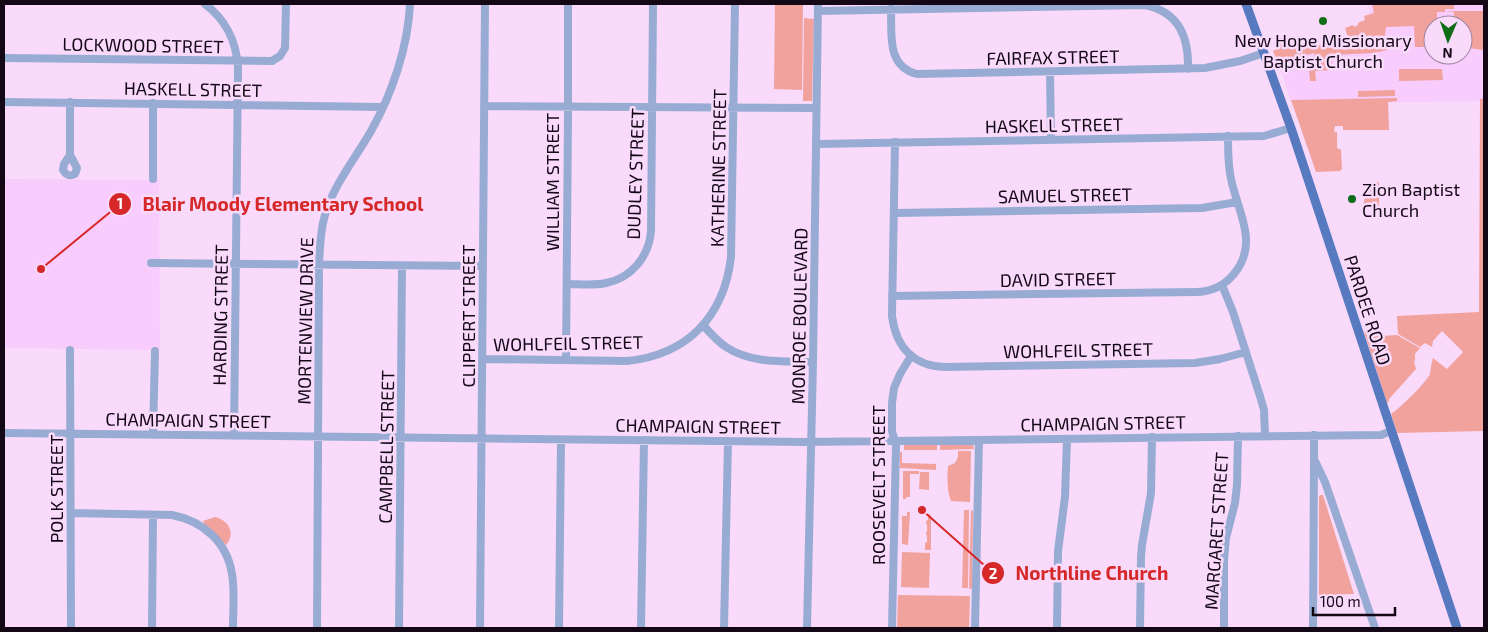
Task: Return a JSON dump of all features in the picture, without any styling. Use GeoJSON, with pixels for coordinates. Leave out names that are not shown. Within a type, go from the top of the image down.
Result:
{"type":"FeatureCollection","features":[{"type":"Feature","properties":{"kind":"main road","name":"PARDEE ROAD"},"geometry":{"type":"LineString","coordinates":[[1246,4],[1291,128],[1457,628]]}},
{"type":"Feature","properties":{"kind":"street","name":"HARDING STREET"},"geometry":{"type":"LineString","coordinates":[[205,4],[228,29],[237,52],[238,61],[234,436]]}},
{"type":"Feature","properties":{"kind":"street","name":"LOCKWOOD STREET"},"geometry":{"type":"LineString","coordinates":[[4,58],[275,60],[284,51],[286,4]]}},
{"type":"Feature","properties":{"kind":"street","name":"MORTENVIEW DRIVE"},"geometry":{"type":"LineString","coordinates":[[317,628],[319,264],[322,224],[327,207],[337,186],[372,130],[382,107],[399,64],[406,36],[410,4]]}},
{"type":"Feature","properties":{"kind":"street","name":"CLIPPERT STREET"},"geometry":{"type":"LineString","coordinates":[[480,628],[485,4]]}},
{"type":"Feature","properties":{"kind":"street","name":"WILLIAM STREET"},"geometry":{"type":"LineString","coordinates":[[566,360],[568,4]]}},
{"type":"Feature","properties":{"kind":"street","name":"DUDLEY STREET"},"geometry":{"type":"LineString","coordinates":[[567,284],[600,284],[616,280],[634,269],[646,252],[650,242],[653,4]]}},
{"type":"Feature","properties":{"kind":"street","name":"KATHERINE STREET"},"geometry":{"type":"LineString","coordinates":[[702,325],[717,305],[725,288],[730,269],[735,4]]}},
{"type":"Feature","properties":{"kind":"street"},"geometry":{"type":"LineString","coordinates":[[818,7],[891,9],[1140,4],[1152,6],[1162,10],[1174,20],[1184,35],[1188,69]]}},
{"type":"Feature","properties":{"kind":"street","name":"MONROE BOULEVARD"},"geometry":{"type":"LineString","coordinates":[[807,628],[812,442],[818,7]]}},
{"type":"Feature","properties":{"kind":"street","name":"FAIRFAX STREET"},"geometry":{"type":"LineString","coordinates":[[891,9],[894,53],[900,65],[912,72],[922,74],[1188,69],[1223,65],[1264,53]]}},
{"type":"Feature","properties":{"kind":"street"},"geometry":{"type":"LineString","coordinates":[[1050,72],[1051,140]]}},
{"type":"Feature","properties":{"kind":"street","name":"HASKELL STREET"},"geometry":{"type":"LineString","coordinates":[[4,102],[382,107]]}},
{"type":"Feature","properties":{"kind":"street"},"geometry":{"type":"LineString","coordinates":[[70,102],[70,155]]}},
{"type":"Feature","properties":{"kind":"street"},"geometry":{"type":"LineString","coordinates":[[153,103],[153,179]]}},
{"type":"Feature","properties":{"kind":"street"},"geometry":{"type":"LineString","coordinates":[[484,106],[816,108]]}},
{"type":"Feature","properties":{"kind":"street","name":"HASKELL STREET"},"geometry":{"type":"LineString","coordinates":[[816,144],[1264,136],[1291,128]]}},
{"type":"Feature","properties":{"kind":"street"},"geometry":{"type":"LineString","coordinates":[[1228,136],[1230,177],[1246,231],[1247,243],[1245,255],[1238,269],[1230,279],[1222,284],[1233,312],[1264,410],[1265,436]]}},
{"type":"Feature","properties":{"kind":"street"},"geometry":{"type":"LineString","coordinates":[[895,142],[892,316],[894,329],[903,348],[912,356]]}},
{"type":"Feature","properties":{"kind":"street","name":"SAMUEL STREET"},"geometry":{"type":"LineString","coordinates":[[894,213],[1202,208],[1237,202]]}},
{"type":"Feature","properties":{"kind":"street"},"geometry":{"type":"LineString","coordinates":[[151,263],[483,266]]}},
{"type":"Feature","properties":{"kind":"street","name":"CAMPBELL STREET"},"geometry":{"type":"LineString","coordinates":[[399,628],[402,266]]}},
{"type":"Feature","properties":{"kind":"street","name":"DAVID STREET"},"geometry":{"type":"LineString","coordinates":[[892,296],[1196,292],[1215,288],[1222,284]]}},
{"type":"Feature","properties":{"kind":"street"},"geometry":{"type":"LineString","coordinates":[[702,325],[724,346],[739,354],[771,361],[813,362]]}},
{"type":"Feature","properties":{"kind":"street","name":"WOHLFEIL STREET"},"geometry":{"type":"LineString","coordinates":[[482,359],[627,361],[666,352],[691,337],[702,325]]}},
{"type":"Feature","properties":{"kind":"street","name":"POLK STREET"},"geometry":{"type":"LineString","coordinates":[[70,350],[71,628]]}},
{"type":"Feature","properties":{"kind":"street"},"geometry":{"type":"LineString","coordinates":[[153,435],[155,351]]}},
{"type":"Feature","properties":{"kind":"street","name":"WOHLFEIL STREET"},"geometry":{"type":"LineString","coordinates":[[912,356],[926,364],[939,366],[1213,361],[1246,352]]}},
{"type":"Feature","properties":{"kind":"street","name":"ROOSEVELT STREET"},"geometry":{"type":"LineString","coordinates":[[892,628],[896,446],[892,431],[892,403],[894,388],[900,374],[912,356]]}},
{"type":"Feature","properties":{"kind":"street","name":"CHAMPAIGN STREET"},"geometry":{"type":"LineString","coordinates":[[4,433],[812,442],[1381,435],[1391,431]]}},
{"type":"Feature","properties":{"kind":"street"},"geometry":{"type":"LineString","coordinates":[[1313,628],[1314,435]]}},
{"type":"Feature","properties":{"kind":"street","name":"MARGARET STREET"},"geometry":{"type":"LineString","coordinates":[[1224,628],[1224,560],[1226,538],[1237,485],[1238,436]]}},
{"type":"Feature","properties":{"kind":"street"},"geometry":{"type":"LineString","coordinates":[[1140,628],[1141,557],[1151,494],[1152,437]]}},
{"type":"Feature","properties":{"kind":"street"},"geometry":{"type":"LineString","coordinates":[[1057,628],[1058,551],[1065,497],[1067,439]]}},
{"type":"Feature","properties":{"kind":"street"},"geometry":{"type":"LineString","coordinates":[[559,628],[561,440]]}},
{"type":"Feature","properties":{"kind":"street"},"geometry":{"type":"LineString","coordinates":[[641,628],[644,440]]}},
{"type":"Feature","properties":{"kind":"street"},"geometry":{"type":"LineString","coordinates":[[975,628],[979,440]]}},
{"type":"Feature","properties":{"kind":"street"},"geometry":{"type":"LineString","coordinates":[[724,628],[728,441]]}},
{"type":"Feature","properties":{"kind":"street"},"geometry":{"type":"LineString","coordinates":[[1314,459],[1326,482],[1375,628]]}},
{"type":"Feature","properties":{"kind":"street"},"geometry":{"type":"LineString","coordinates":[[71,513],[172,515],[188,519],[208,531],[226,555],[232,572],[233,628]]}},
{"type":"Feature","properties":{"kind":"street"},"geometry":{"type":"LineString","coordinates":[[152,628],[153,515]]}},
{"type":"Feature","properties":{"kind":"shaded area"},"geometry":{"type":"Polygon","coordinates":[[[775,4],[803,4],[802,90],[774,89],[775,4]]]}},
{"type":"Feature","properties":{"kind":"shaded area"},"geometry":{"type":"Polygon","coordinates":[[[1370,4],[1484,4],[1484,101],[1292,104],[1274,51],[1341,49],[1370,29],[1370,4]]]}},
{"type":"Feature","properties":{"kind":"shaded area"},"geometry":{"type":"Polygon","coordinates":[[[1372,4],[1454,4],[1454,9],[1445,9],[1445,12],[1437,12],[1437,15],[1423,15],[1423,47],[1415,47],[1414,26],[1386,27],[1383,38],[1387,37],[1387,50],[1374,53],[1331,55],[1332,70],[1315,71],[1316,81],[1310,81],[1309,68],[1315,67],[1314,53],[1278,63],[1273,51],[1280,44],[1278,38],[1284,37],[1287,44],[1312,36],[1318,46],[1331,40],[1333,44],[1348,38],[1345,28],[1358,25],[1358,23],[1365,20],[1364,16],[1374,13],[1372,4]]]}},
{"type":"Feature","properties":{"kind":"shaded area"},"geometry":{"type":"Polygon","coordinates":[[[1447,11],[1483,11],[1483,50],[1473,48],[1473,15],[1454,15],[1454,12],[1447,11]]]}},
{"type":"Feature","properties":{"kind":"shaded area"},"geometry":{"type":"Polygon","coordinates":[[[804,18],[814,19],[812,101],[803,101],[804,18]]]}},
{"type":"Feature","properties":{"kind":"shaded area"},"geometry":{"type":"Polygon","coordinates":[[[1399,69],[1442,69],[1443,80],[1399,81],[1399,69]]]}},
{"type":"Feature","properties":{"kind":"shaded area"},"geometry":{"type":"Polygon","coordinates":[[[1395,90],[1395,96],[1358,97],[1358,91],[1395,90]]]}},
{"type":"Feature","properties":{"kind":"shaded area"},"geometry":{"type":"Polygon","coordinates":[[[1397,98],[1397,101],[1388,102],[1389,130],[1343,130],[1343,126],[1335,126],[1334,132],[1337,132],[1337,148],[1341,150],[1342,169],[1340,171],[1316,172],[1291,100],[1397,98]]]}},
{"type":"Feature","properties":{"kind":"shaded area"},"geometry":{"type":"Polygon","coordinates":[[[1484,98],[1484,431],[1397,433],[1391,414],[1412,396],[1428,378],[1433,358],[1447,369],[1463,352],[1442,331],[1433,341],[1432,347],[1425,343],[1420,347],[1398,334],[1397,316],[1479,312],[1480,99],[1484,98]]]}},
{"type":"Feature","properties":{"kind":"shaded area"},"geometry":{"type":"Polygon","coordinates":[[[4,179],[159,180],[160,350],[4,348],[4,179]]]}},
{"type":"Feature","properties":{"kind":"shaded area"},"geometry":{"type":"Polygon","coordinates":[[[1363,182],[1379,182],[1379,206],[1363,206],[1366,186],[1363,185],[1363,182]]]}},
{"type":"Feature","properties":{"kind":"shaded area"},"geometry":{"type":"Polygon","coordinates":[[[1366,330],[1375,330],[1376,333],[1380,333],[1380,336],[1397,335],[1420,348],[1415,354],[1416,369],[1387,403],[1364,332],[1366,330]]]}},
{"type":"Feature","properties":{"kind":"shaded area"},"geometry":{"type":"Polygon","coordinates":[[[937,444],[937,450],[904,450],[904,445],[937,444]]]}},
{"type":"Feature","properties":{"kind":"shaded area"},"geometry":{"type":"Polygon","coordinates":[[[940,444],[973,444],[974,449],[940,450],[940,444]]]}},
{"type":"Feature","properties":{"kind":"shaded area"},"geometry":{"type":"Polygon","coordinates":[[[958,451],[971,451],[970,502],[951,501],[950,497],[948,466],[955,463],[958,451]]]}},
{"type":"Feature","properties":{"kind":"shaded area"},"geometry":{"type":"Polygon","coordinates":[[[900,452],[902,452],[902,463],[936,464],[936,470],[900,468],[900,452]]]}},
{"type":"Feature","properties":{"kind":"shaded area"},"geometry":{"type":"Polygon","coordinates":[[[903,471],[919,471],[919,474],[910,474],[910,497],[906,497],[906,499],[903,499],[903,471]]]}},
{"type":"Feature","properties":{"kind":"shaded area"},"geometry":{"type":"Polygon","coordinates":[[[920,472],[929,472],[929,490],[919,489],[920,472]]]}},
{"type":"Feature","properties":{"kind":"shaded area"},"geometry":{"type":"Polygon","coordinates":[[[1323,495],[1354,594],[1319,595],[1319,496],[1323,495]]]}},
{"type":"Feature","properties":{"kind":"shaded area"},"geometry":{"type":"Polygon","coordinates":[[[964,510],[969,510],[968,588],[962,588],[964,510]]]}},
{"type":"Feature","properties":{"kind":"shaded area"},"geometry":{"type":"Polygon","coordinates":[[[971,510],[973,511],[972,587],[969,589],[971,510]]]}},
{"type":"Feature","properties":{"kind":"shaded area"},"geometry":{"type":"Polygon","coordinates":[[[907,512],[910,512],[908,545],[902,544],[902,516],[907,516],[907,512]]]}},
{"type":"Feature","properties":{"kind":"shaded area"},"geometry":{"type":"Polygon","coordinates":[[[928,514],[931,515],[931,550],[925,550],[925,543],[927,542],[926,521],[928,520],[928,514]]]}},
{"type":"Feature","properties":{"kind":"shaded area"},"geometry":{"type":"Polygon","coordinates":[[[215,517],[224,521],[230,528],[229,541],[226,545],[204,524],[203,521],[215,517]]]}},
{"type":"Feature","properties":{"kind":"shaded area"},"geometry":{"type":"Polygon","coordinates":[[[902,552],[930,553],[929,588],[901,587],[902,552]]]}},
{"type":"Feature","properties":{"kind":"shaded area"},"geometry":{"type":"Polygon","coordinates":[[[898,595],[970,596],[969,628],[897,628],[898,595]]]}},
{"type":"Feature","properties":{"kind":"place","name":"New Hope Missionary Baptist Church"},"geometry":{"type":"Point","coordinates":[1323,21]}},
{"type":"Feature","properties":{"kind":"place","name":"Zion Baptist Church"},"geometry":{"type":"Point","coordinates":[1352,199]}},
{"type":"Feature","properties":{"kind":"place","name":"Blair Moody Elementary School"},"geometry":{"type":"Point","coordinates":[41,269]}},
{"type":"Feature","properties":{"kind":"place","name":"Northline Church"},"geometry":{"type":"Point","coordinates":[922,510]}}]}
